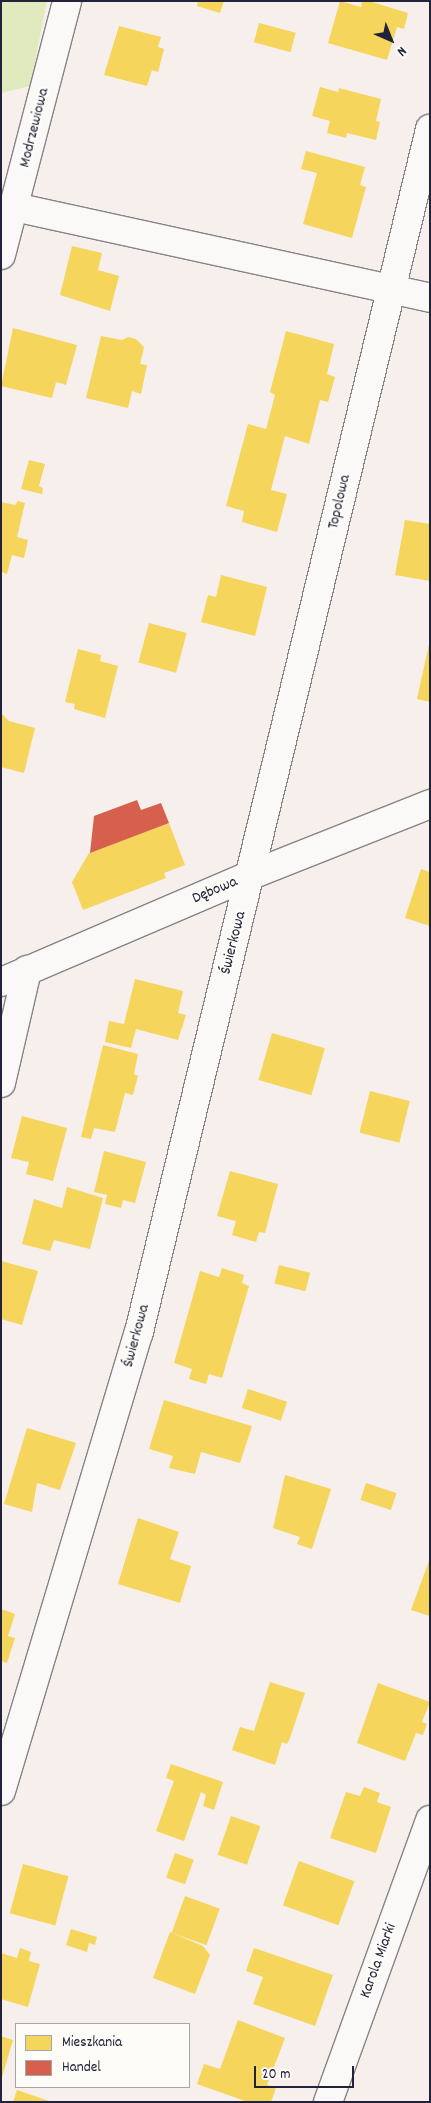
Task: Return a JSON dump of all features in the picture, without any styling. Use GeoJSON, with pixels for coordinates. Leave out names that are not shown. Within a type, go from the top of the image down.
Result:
{"type":"FeatureCollection","features":[{"type":"Feature","properties":{"kind":"street","name":"Modrzewiowa"},"geometry":{"type":"LineString","coordinates":[[1,255],[67,1]]}},
{"type":"Feature","properties":{"kind":"street","name":"Topolowa"},"geometry":{"type":"LineString","coordinates":[[251,875],[430,129]]}},
{"type":"Feature","properties":{"kind":"street"},"geometry":{"type":"LineString","coordinates":[[14,207],[430,298]]}},
{"type":"Feature","properties":{"kind":"street","name":"Dębowa"},"geometry":{"type":"LineString","coordinates":[[1,982],[251,875],[430,804]]}},
{"type":"Feature","properties":{"kind":"street","name":"Świerkowa"},"geometry":{"type":"LineString","coordinates":[[1,1791],[139,1332],[251,875]]}},
{"type":"Feature","properties":{"kind":"street"},"geometry":{"type":"LineString","coordinates":[[1,1082],[27,970]]}},
{"type":"Feature","properties":{"kind":"street","name":"Karola Miarki"},"geometry":{"type":"LineString","coordinates":[[328,2102],[430,1820]]}},
{"type":"Feature","properties":{"kind":"green space"},"geometry":{"type":"Polygon","coordinates":[[[1,1],[47,1],[30,86],[1,93],[1,1]]]}},
{"type":"Feature","properties":{"kind":"building: Mieszkania"},"geometry":{"type":"Polygon","coordinates":[[[198,1],[224,1],[220,13],[197,6],[198,1]]]}},
{"type":"Feature","properties":{"kind":"building: Mieszkania"},"geometry":{"type":"Polygon","coordinates":[[[340,1],[361,7],[362,1],[369,1],[408,13],[404,29],[397,27],[387,60],[328,43],[340,1]]]}},
{"type":"Feature","properties":{"kind":"building: Mieszkania"},"geometry":{"type":"Polygon","coordinates":[[[259,23],[296,33],[291,52],[254,42],[259,23]]]}},
{"type":"Feature","properties":{"kind":"building: Mieszkania"},"geometry":{"type":"Polygon","coordinates":[[[119,26],[161,37],[158,47],[164,49],[158,72],[152,70],[147,86],[104,75],[119,26]]]}},
{"type":"Feature","properties":{"kind":"building: Mieszkania"},"geometry":{"type":"Polygon","coordinates":[[[320,87],[338,92],[339,88],[381,99],[376,121],[380,122],[376,140],[347,133],[346,138],[327,133],[330,121],[312,116],[320,87]]]}},
{"type":"Feature","properties":{"kind":"building: Mieszkania"},"geometry":{"type":"Polygon","coordinates":[[[306,151],[365,167],[360,185],[366,187],[352,238],[303,224],[317,173],[301,169],[306,151]]]}},
{"type":"Feature","properties":{"kind":"building: Mieszkania"},"geometry":{"type":"Polygon","coordinates":[[[72,246],[102,253],[98,270],[119,276],[110,311],[60,295],[72,246]]]}},
{"type":"Feature","properties":{"kind":"building: Mieszkania"},"geometry":{"type":"Polygon","coordinates":[[[13,328],[77,345],[66,385],[56,382],[52,398],[1,386],[13,328]]]}},
{"type":"Feature","properties":{"kind":"building: Mieszkania"},"geometry":{"type":"Polygon","coordinates":[[[286,331],[334,344],[327,374],[335,377],[328,402],[320,400],[309,444],[285,436],[271,490],[287,494],[277,532],[242,522],[244,511],[226,506],[248,424],[266,429],[275,395],[270,392],[286,331]]]}},
{"type":"Feature","properties":{"kind":"building: Mieszkania"},"geometry":{"type":"Polygon","coordinates":[[[101,336],[122,340],[128,337],[136,339],[144,347],[140,364],[147,365],[141,394],[132,391],[128,408],[86,398],[101,336]]]}},
{"type":"Feature","properties":{"kind":"building: Mieszkania"},"geometry":{"type":"Polygon","coordinates":[[[29,460],[45,464],[39,486],[43,488],[42,494],[21,489],[29,460]]]}},
{"type":"Feature","properties":{"kind":"building: Mieszkania"},"geometry":{"type":"Polygon","coordinates":[[[18,501],[25,503],[17,537],[28,540],[24,558],[12,555],[7,574],[1,572],[1,502],[15,505],[18,501]]]}},
{"type":"Feature","properties":{"kind":"building: Mieszkania"},"geometry":{"type":"Polygon","coordinates":[[[405,520],[430,524],[430,581],[395,575],[405,520]]]}},
{"type":"Feature","properties":{"kind":"building: Mieszkania"},"geometry":{"type":"Polygon","coordinates":[[[221,575],[267,587],[255,636],[201,622],[208,595],[216,597],[221,575]]]}},
{"type":"Feature","properties":{"kind":"building: Mieszkania"},"geometry":{"type":"Polygon","coordinates":[[[149,623],[187,633],[176,673],[138,663],[149,623]]]}},
{"type":"Feature","properties":{"kind":"building: Mieszkania"},"geometry":{"type":"Polygon","coordinates":[[[430,645],[430,702],[417,699],[430,645]]]}},
{"type":"Feature","properties":{"kind":"building: Mieszkania"},"geometry":{"type":"Polygon","coordinates":[[[78,649],[101,655],[100,661],[118,666],[105,718],[74,709],[75,704],[65,702],[78,649]]]}},
{"type":"Feature","properties":{"kind":"building: Mieszkania"},"geometry":{"type":"Polygon","coordinates":[[[1,713],[9,721],[35,728],[24,773],[1,767],[1,713]]]}},
{"type":"Feature","properties":{"kind":"building: Mieszkania"},"geometry":{"type":"Polygon","coordinates":[[[169,823],[185,865],[164,873],[166,878],[83,910],[72,882],[89,853],[169,823]]]}},
{"type":"Feature","properties":{"kind":"building: Mieszkania"},"geometry":{"type":"Polygon","coordinates":[[[421,869],[430,872],[430,926],[405,918],[421,869]]]}},
{"type":"Feature","properties":{"kind":"building: Mieszkania"},"geometry":{"type":"Polygon","coordinates":[[[135,979],[183,991],[178,1013],[186,1015],[178,1040],[136,1029],[131,1048],[105,1042],[109,1021],[124,1024],[135,979]]]}},
{"type":"Feature","properties":{"kind":"building: Mieszkania"},"geometry":{"type":"Polygon","coordinates":[[[272,1033],[325,1048],[311,1095],[258,1080],[272,1033]]]}},
{"type":"Feature","properties":{"kind":"building: Mieszkania"},"geometry":{"type":"Polygon","coordinates":[[[103,1045],[138,1054],[134,1074],[138,1076],[133,1095],[125,1093],[115,1132],[94,1128],[91,1139],[81,1137],[103,1045]]]}},
{"type":"Feature","properties":{"kind":"building: Mieszkania"},"geometry":{"type":"Polygon","coordinates":[[[370,1091],[410,1101],[399,1143],[360,1133],[370,1091]]]}},
{"type":"Feature","properties":{"kind":"building: Mieszkania"},"geometry":{"type":"Polygon","coordinates":[[[22,1116],[67,1128],[53,1181],[26,1174],[29,1162],[11,1158],[22,1116]]]}},
{"type":"Feature","properties":{"kind":"building: Mieszkania"},"geometry":{"type":"Polygon","coordinates":[[[104,1151],[146,1162],[135,1203],[123,1200],[121,1208],[105,1204],[107,1195],[94,1192],[104,1151]]]}},
{"type":"Feature","properties":{"kind":"building: Mieszkania"},"geometry":{"type":"Polygon","coordinates":[[[230,1171],[278,1184],[265,1233],[259,1232],[256,1242],[232,1235],[236,1221],[217,1216],[230,1171]]]}},
{"type":"Feature","properties":{"kind":"building: Mieszkania"},"geometry":{"type":"Polygon","coordinates":[[[67,1187],[103,1198],[90,1249],[54,1240],[50,1251],[22,1244],[34,1199],[62,1208],[67,1187]]]}},
{"type":"Feature","properties":{"kind":"building: Mieszkania"},"geometry":{"type":"Polygon","coordinates":[[[1,1261],[38,1271],[22,1325],[1,1319],[1,1261]]]}},
{"type":"Feature","properties":{"kind":"building: Mieszkania"},"geometry":{"type":"Polygon","coordinates":[[[279,1265],[310,1273],[305,1291],[274,1283],[279,1265]]]}},
{"type":"Feature","properties":{"kind":"building: Mieszkania"},"geometry":{"type":"Polygon","coordinates":[[[222,1268],[244,1275],[242,1283],[249,1286],[222,1378],[209,1374],[206,1384],[189,1379],[192,1369],[174,1363],[200,1271],[219,1277],[222,1268]]]}},
{"type":"Feature","properties":{"kind":"building: Mieszkania"},"geometry":{"type":"Polygon","coordinates":[[[248,1389],[287,1402],[281,1421],[242,1408],[248,1389]]]}},
{"type":"Feature","properties":{"kind":"building: Mieszkania"},"geometry":{"type":"Polygon","coordinates":[[[164,1400],[252,1426],[240,1463],[201,1452],[195,1474],[169,1468],[173,1456],[149,1449],[164,1400]]]}},
{"type":"Feature","properties":{"kind":"building: Mieszkania"},"geometry":{"type":"Polygon","coordinates":[[[27,1428],[76,1443],[60,1490],[37,1483],[32,1512],[4,1504],[27,1428]]]}},
{"type":"Feature","properties":{"kind":"building: Mieszkania"},"geometry":{"type":"Polygon","coordinates":[[[285,1475],[331,1489],[312,1549],[297,1544],[300,1537],[273,1528],[285,1475]]]}},
{"type":"Feature","properties":{"kind":"building: Mieszkania"},"geometry":{"type":"Polygon","coordinates":[[[366,1483],[396,1493],[391,1510],[360,1500],[366,1483]]]}},
{"type":"Feature","properties":{"kind":"building: Mieszkania"},"geometry":{"type":"Polygon","coordinates":[[[138,1518],[179,1532],[170,1559],[191,1566],[180,1603],[118,1584],[138,1518]]]}},
{"type":"Feature","properties":{"kind":"building: Mieszkania"},"geometry":{"type":"Polygon","coordinates":[[[430,1558],[430,1616],[411,1610],[430,1558]]]}},
{"type":"Feature","properties":{"kind":"building: Mieszkania"},"geometry":{"type":"Polygon","coordinates":[[[1,1609],[15,1614],[8,1636],[15,1638],[7,1663],[1,1661],[1,1609]]]}},
{"type":"Feature","properties":{"kind":"building: Mieszkania"},"geometry":{"type":"Polygon","coordinates":[[[270,1682],[305,1693],[290,1738],[287,1744],[282,1742],[275,1765],[232,1750],[240,1727],[254,1731],[270,1682]]]}},
{"type":"Feature","properties":{"kind":"building: Mieszkania"},"geometry":{"type":"Polygon","coordinates":[[[378,1683],[430,1702],[422,1722],[427,1724],[423,1735],[416,1733],[405,1761],[357,1743],[378,1683]]]}},
{"type":"Feature","properties":{"kind":"building: Mieszkania"},"geometry":{"type":"Polygon","coordinates":[[[171,1764],[223,1782],[214,1810],[203,1806],[206,1795],[201,1792],[184,1841],[156,1831],[174,1781],[166,1778],[171,1764]]]}},
{"type":"Feature","properties":{"kind":"building: Mieszkania"},"geometry":{"type":"Polygon","coordinates":[[[364,1787],[380,1793],[377,1802],[391,1807],[376,1853],[330,1838],[346,1792],[360,1796],[364,1787]]]}},
{"type":"Feature","properties":{"kind":"building: Mieszkania"},"geometry":{"type":"Polygon","coordinates":[[[231,1816],[260,1826],[247,1865],[218,1855],[231,1816]]]}},
{"type":"Feature","properties":{"kind":"building: Mieszkania"},"geometry":{"type":"Polygon","coordinates":[[[175,1853],[194,1860],[185,1884],[166,1877],[175,1853]]]}},
{"type":"Feature","properties":{"kind":"building: Mieszkania"},"geometry":{"type":"Polygon","coordinates":[[[299,1861],[354,1881],[338,1925],[283,1905],[299,1861]]]}},
{"type":"Feature","properties":{"kind":"building: Mieszkania"},"geometry":{"type":"Polygon","coordinates":[[[23,1864],[68,1876],[55,1925],[10,1913],[23,1864]]]}},
{"type":"Feature","properties":{"kind":"building: Mieszkania"},"geometry":{"type":"Polygon","coordinates":[[[185,1896],[220,1909],[206,1945],[172,1933],[185,1896]]]}},
{"type":"Feature","properties":{"kind":"building: Mieszkania"},"geometry":{"type":"Polygon","coordinates":[[[71,1929],[97,1937],[95,1945],[89,1943],[87,1952],[66,1945],[71,1929]]]}},
{"type":"Feature","properties":{"kind":"building: Mieszkania"},"geometry":{"type":"Polygon","coordinates":[[[170,1932],[203,1946],[210,1955],[195,1994],[153,1978],[170,1932]]]}},
{"type":"Feature","properties":{"kind":"building: Mieszkania"},"geometry":{"type":"Polygon","coordinates":[[[20,1948],[31,1952],[29,1961],[40,1964],[28,2007],[1,1999],[1,1953],[17,1958],[20,1948]]]}},
{"type":"Feature","properties":{"kind":"building: Mieszkania"},"geometry":{"type":"Polygon","coordinates":[[[254,1948],[333,1975],[315,2026],[253,2004],[263,1977],[246,1971],[254,1948]]]}},
{"type":"Feature","properties":{"kind":"building: Mieszkania"},"geometry":{"type":"Polygon","coordinates":[[[238,2020],[285,2038],[267,2085],[276,2088],[271,2102],[248,2102],[197,2084],[204,2064],[220,2069],[238,2020]]]}},
{"type":"Feature","properties":{"kind":"building: Mieszkania"},"geometry":{"type":"Polygon","coordinates":[[[1,2036],[13,2040],[2,2077],[1,2077],[1,2036]]]}},
{"type":"Feature","properties":{"kind":"building: Mieszkania"},"geometry":{"type":"Polygon","coordinates":[[[17,2090],[49,2101],[49,2102],[13,2102],[17,2090]]]}},
{"type":"Feature","properties":{"kind":"building: Handel"},"geometry":{"type":"Polygon","coordinates":[[[137,800],[141,810],[161,803],[169,823],[90,853],[94,816],[137,800]]]}}]}
